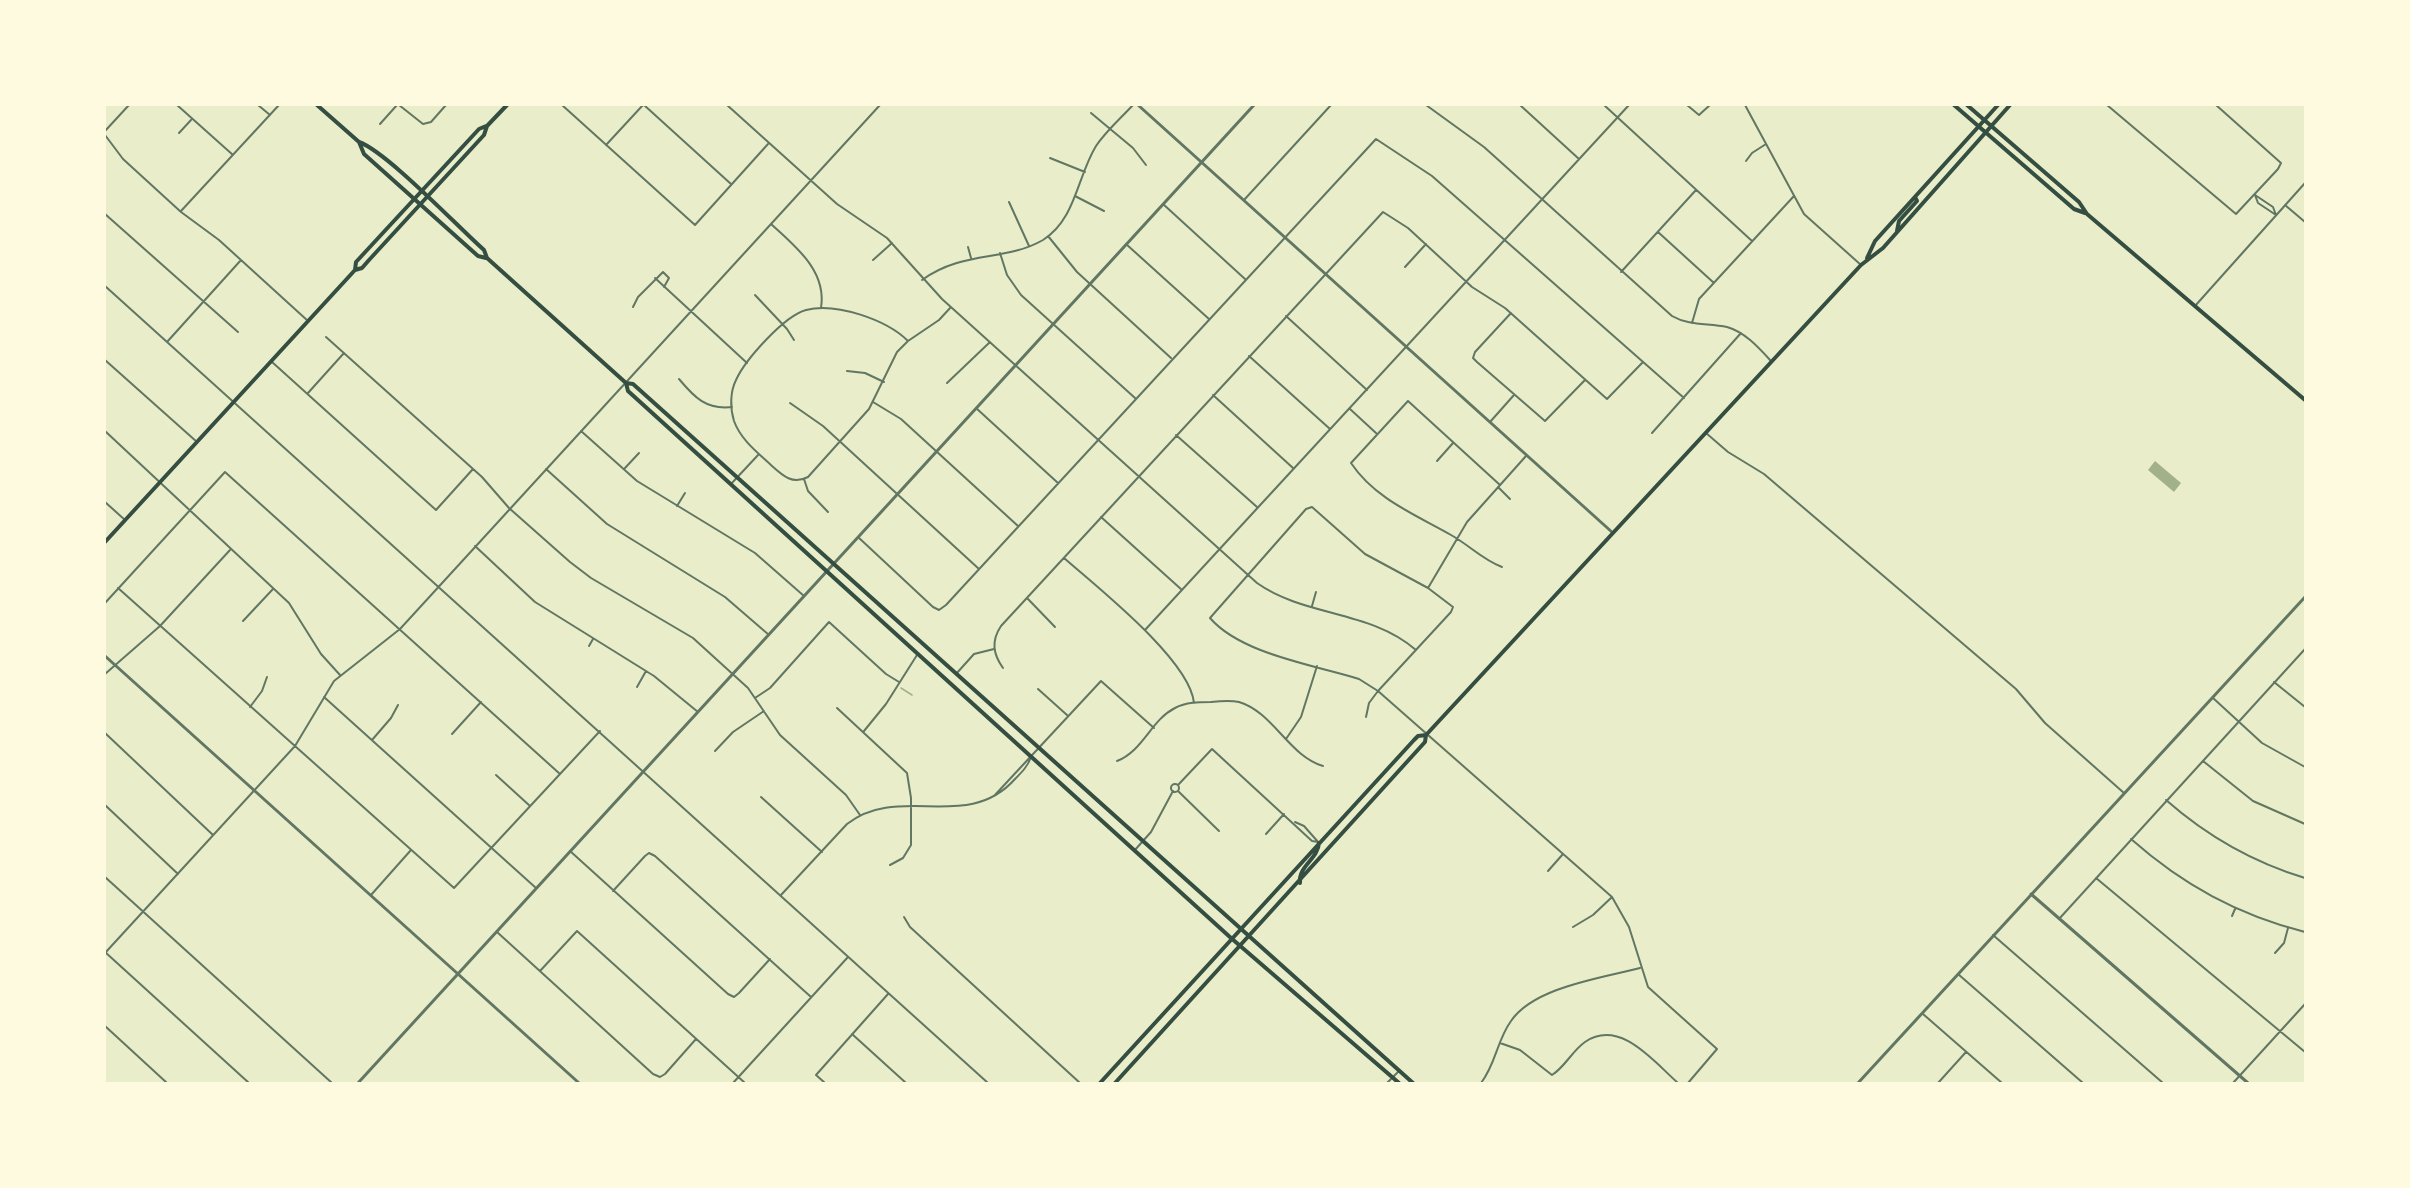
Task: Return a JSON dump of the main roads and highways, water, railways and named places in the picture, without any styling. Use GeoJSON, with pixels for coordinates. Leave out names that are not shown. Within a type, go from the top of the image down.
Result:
{"type":"FeatureCollection","features":[{"type":"Feature","properties":{"kind":"main road"},"geometry":{"type":"LineString","coordinates":[[317,105],[359,142],[370,146],[484,250],[487,258],[626,383],[633,384],[1038,750],[1413,1083]]}},
{"type":"Feature","properties":{"kind":"main road"},"geometry":{"type":"LineString","coordinates":[[105,542],[355,270],[362,268],[421,204],[484,135],[487,126],[507,105]]}},
{"type":"Feature","properties":{"kind":"main road"},"geometry":{"type":"LineString","coordinates":[[1954,105],[2074,209],[2087,214]]}},
{"type":"Feature","properties":{"kind":"main road"},"geometry":{"type":"LineString","coordinates":[[1967,105],[2079,202],[2087,214],[2305,400]]}},
{"type":"Feature","properties":{"kind":"main road"},"geometry":{"type":"LineString","coordinates":[[1115,1083],[1300,883],[1425,742],[1426,735],[1861,265],[1875,241],[1998,105]]}},
{"type":"Feature","properties":{"kind":"main road"},"geometry":{"type":"LineString","coordinates":[[1867,258],[1883,248],[2010,105]]}},
{"type":"Feature","properties":{"kind":"main road"},"geometry":{"type":"LineString","coordinates":[[355,270],[356,262],[479,129],[487,126]]}},
{"type":"Feature","properties":{"kind":"main road"},"geometry":{"type":"LineString","coordinates":[[359,142],[364,154],[478,256],[487,258]]}},
{"type":"Feature","properties":{"kind":"main road"},"geometry":{"type":"LineString","coordinates":[[1897,232],[1899,221],[1917,201],[1915,197]]}},
{"type":"Feature","properties":{"kind":"main road"},"geometry":{"type":"LineString","coordinates":[[626,383],[628,392],[919,653],[1031,757],[1241,947],[1399,1083]]}},
{"type":"Feature","properties":{"kind":"main road"},"geometry":{"type":"LineString","coordinates":[[1100,1083],[1418,736],[1426,735]]}},
{"type":"Feature","properties":{"kind":"main road"},"geometry":{"type":"LineString","coordinates":[[1300,883],[1300,874],[1317,852],[1319,843]]}},
{"type":"Feature","properties":{"kind":"main road"},"geometry":{"type":"LineString","coordinates":[[1313,1009],[1320,1001]]}},
{"type":"Feature","properties":{"kind":"main road"},"geometry":{"type":"LineString","coordinates":[[1317,1013],[1324,1005]]}},
{"type":"Feature","properties":{"kind":"waterway"},"geometry":{"type":"LineString","coordinates":[[901,688],[912,695]]}}]}
